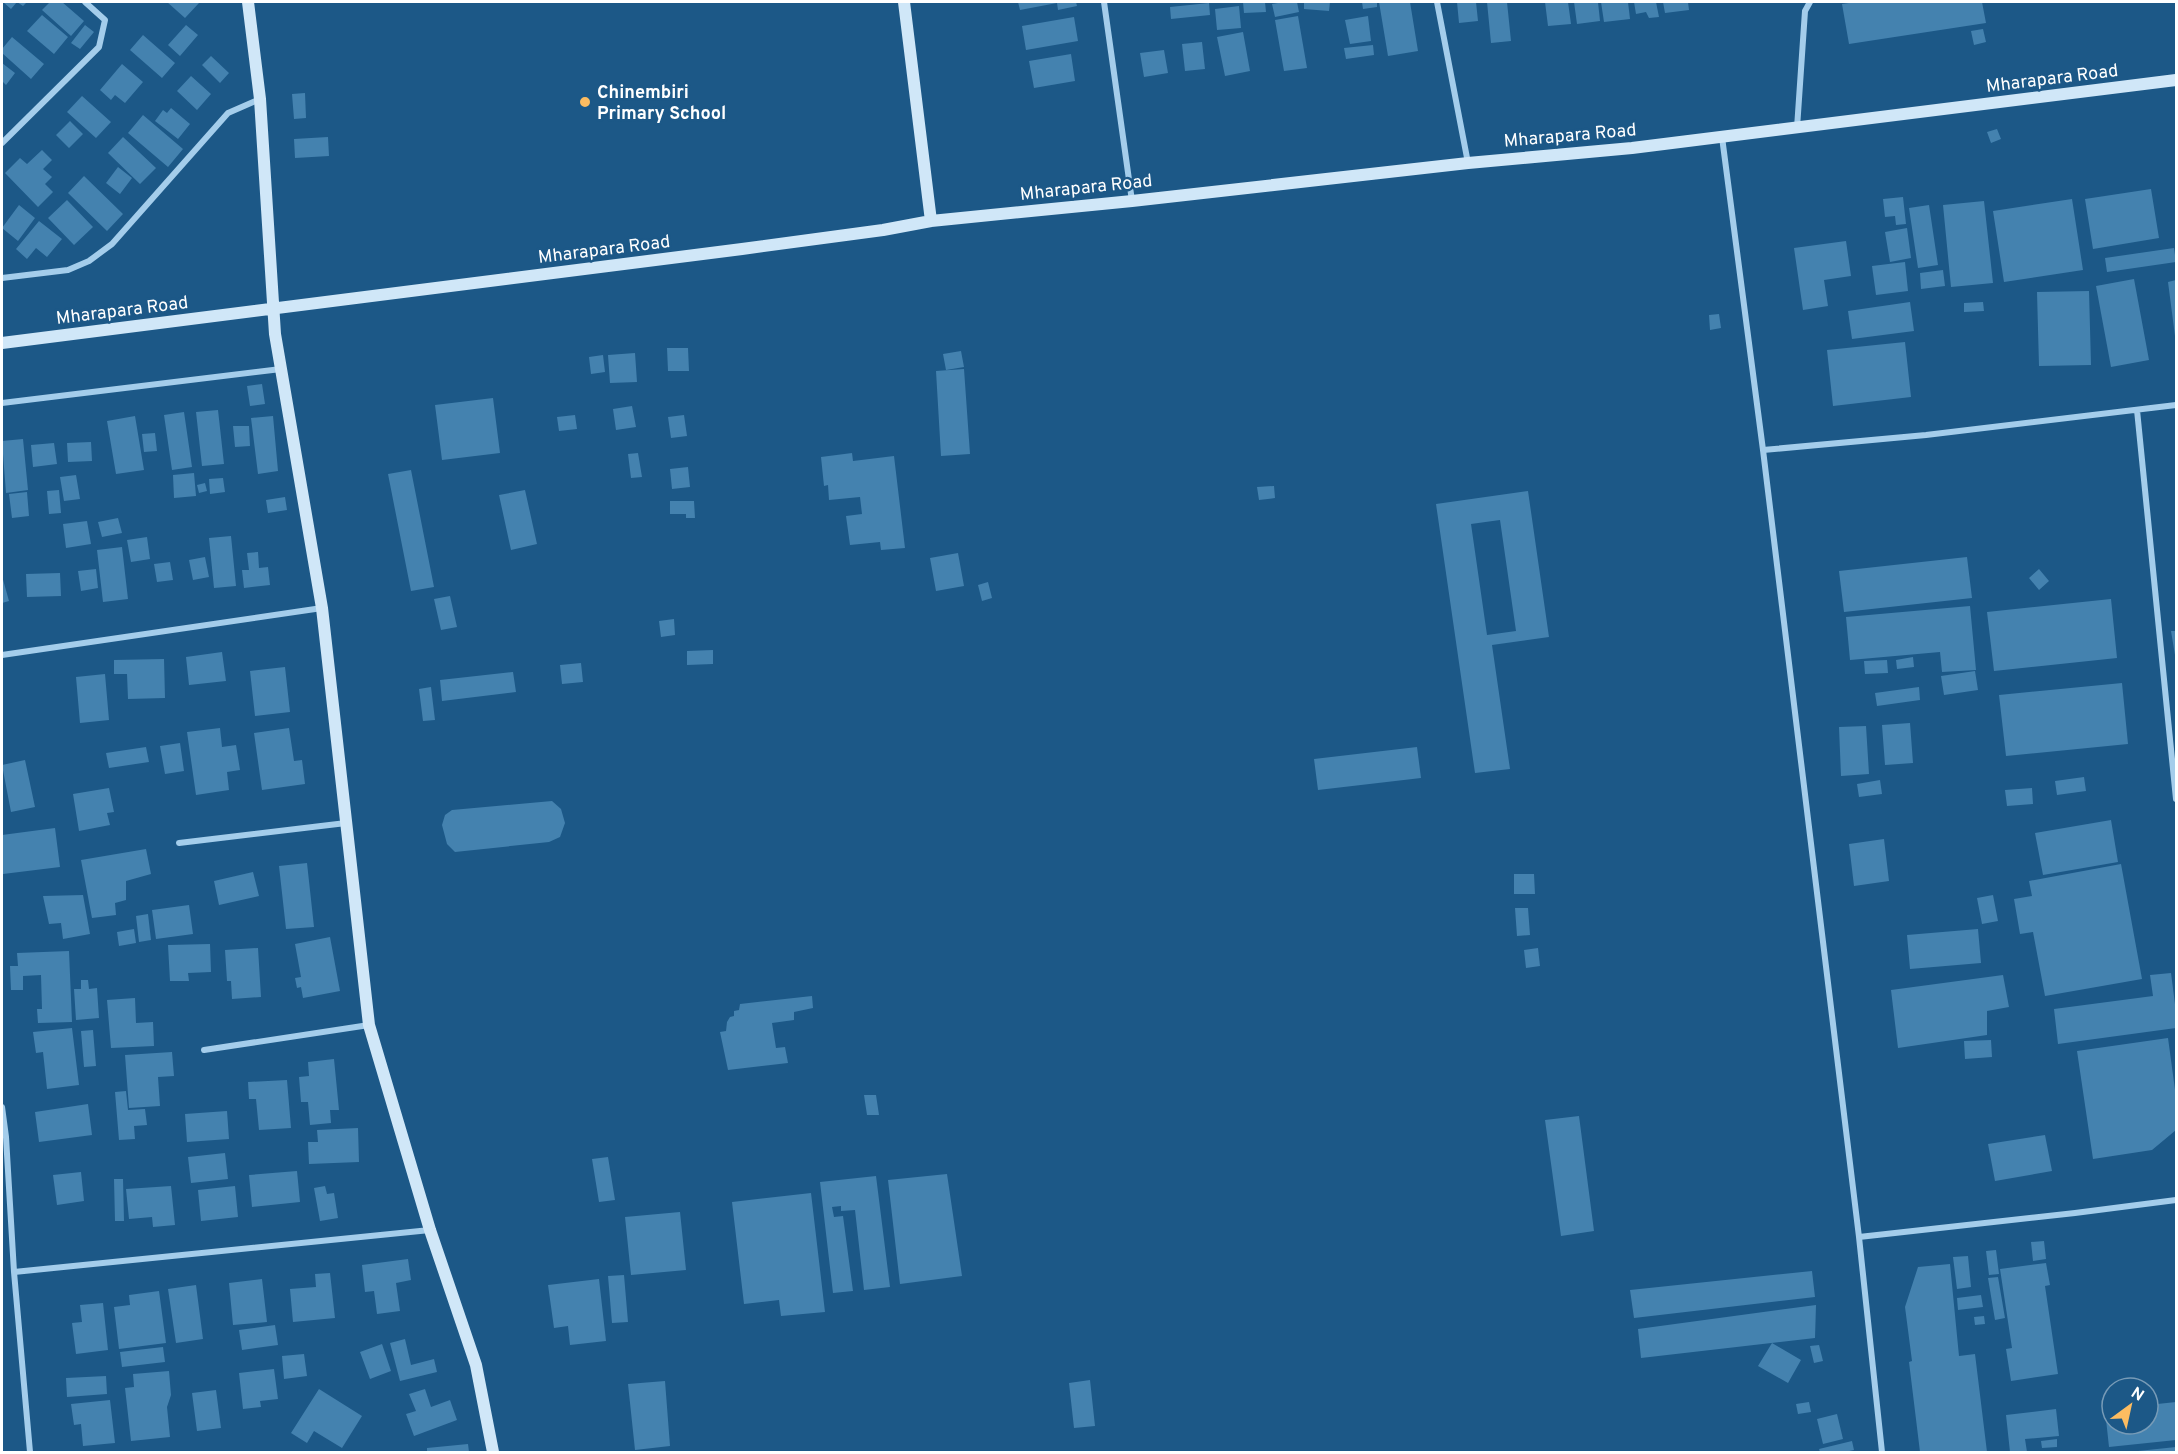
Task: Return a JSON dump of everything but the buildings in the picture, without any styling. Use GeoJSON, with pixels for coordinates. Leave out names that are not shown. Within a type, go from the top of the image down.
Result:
{"type":"FeatureCollection","features":[{"type":"Feature","properties":{"kind":"main road"},"geometry":{"type":"LineString","coordinates":[[249,2],[260,99],[272,309],[280,369],[322,608],[369,1025],[430,1230],[476,1365],[493,1452]]}},
{"type":"Feature","properties":{"kind":"main road"},"geometry":{"type":"LineString","coordinates":[[904,2],[931,221]]}},
{"type":"Feature","properties":{"kind":"main road","name":"Mharapara Road"},"geometry":{"type":"LineString","coordinates":[[2,343],[754,248],[883,231],[931,221],[1468,163],[1632,148],[2176,80]]}},
{"type":"Feature","properties":{"kind":"street"},"geometry":{"type":"LineString","coordinates":[[2,143],[99,47],[105,20],[85,2]]}},
{"type":"Feature","properties":{"kind":"street"},"geometry":{"type":"LineString","coordinates":[[1104,2],[1132,201]]}},
{"type":"Feature","properties":{"kind":"street"},"geometry":{"type":"LineString","coordinates":[[1437,2],[1468,163]]}},
{"type":"Feature","properties":{"kind":"street"},"geometry":{"type":"LineString","coordinates":[[1797,128],[1805,11],[1810,2]]}},
{"type":"Feature","properties":{"kind":"street"},"geometry":{"type":"LineString","coordinates":[[2,278],[69,270],[90,261],[112,244],[228,113],[260,99]]}},
{"type":"Feature","properties":{"kind":"street"},"geometry":{"type":"LineString","coordinates":[[1722,137],[1763,450],[1859,1237],[1882,1452]]}},
{"type":"Feature","properties":{"kind":"street"},"geometry":{"type":"LineString","coordinates":[[2,403],[280,369]]}},
{"type":"Feature","properties":{"kind":"street"},"geometry":{"type":"LineString","coordinates":[[1763,450],[1926,435],[2176,405]]}},
{"type":"Feature","properties":{"kind":"street"},"geometry":{"type":"LineString","coordinates":[[2137,410],[2176,799]]}},
{"type":"Feature","properties":{"kind":"street"},"geometry":{"type":"LineString","coordinates":[[2,656],[322,608]]}},
{"type":"Feature","properties":{"kind":"street"},"geometry":{"type":"LineString","coordinates":[[179,843],[346,823]]}},
{"type":"Feature","properties":{"kind":"street"},"geometry":{"type":"LineString","coordinates":[[204,1050],[369,1025]]}},
{"type":"Feature","properties":{"kind":"street"},"geometry":{"type":"LineString","coordinates":[[2,1107],[30,1452]]}},
{"type":"Feature","properties":{"kind":"street"},"geometry":{"type":"LineString","coordinates":[[1859,1237],[2075,1214],[2176,1200]]}},
{"type":"Feature","properties":{"kind":"street"},"geometry":{"type":"LineString","coordinates":[[14,1272],[430,1230]]}},
{"type":"Feature","properties":{"kind":"place","name":"Chinembiri Primary School"},"geometry":{"type":"Point","coordinates":[585,102]}}]}
